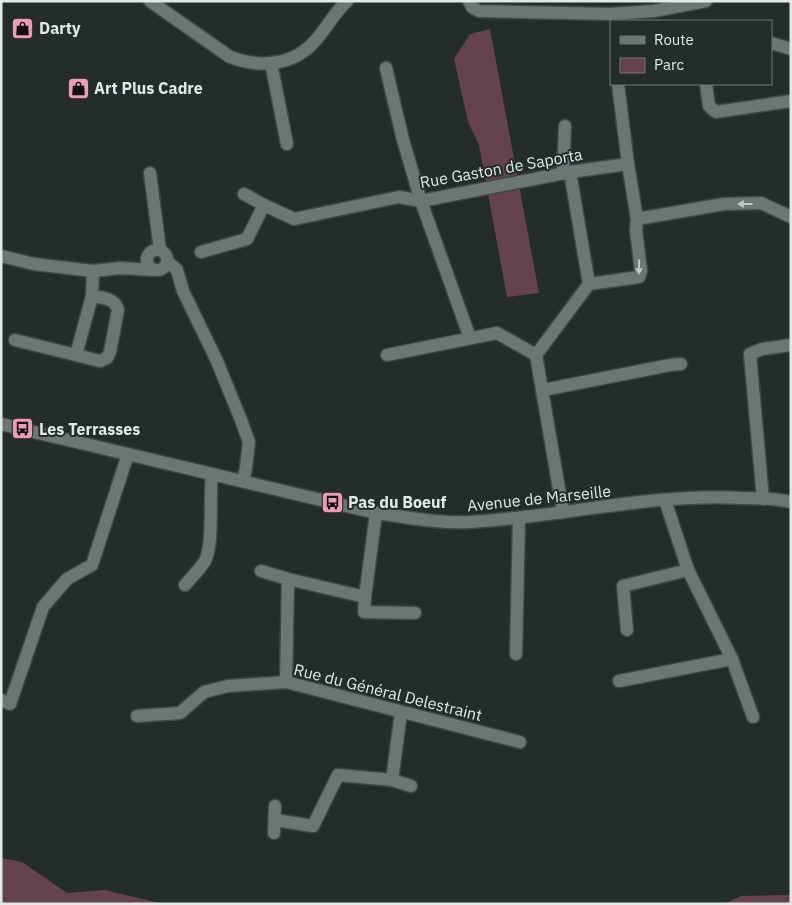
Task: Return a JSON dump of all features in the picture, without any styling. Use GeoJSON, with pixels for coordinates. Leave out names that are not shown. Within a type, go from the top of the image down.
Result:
{"type":"FeatureCollection","features":[{"type":"Feature","properties":{"kind":"street"},"geometry":{"type":"LineString","coordinates":[[150,1],[230,57],[258,64],[284,62],[296,57],[307,49],[347,1]]}},
{"type":"Feature","properties":{"kind":"street"},"geometry":{"type":"LineString","coordinates":[[471,4],[479,10],[610,18],[706,1]]}},
{"type":"Feature","properties":{"kind":"street"},"geometry":{"type":"LineString","coordinates":[[772,43],[791,49]]}},
{"type":"Feature","properties":{"kind":"street"},"geometry":{"type":"LineString","coordinates":[[271,63],[287,144]]}},
{"type":"Feature","properties":{"kind":"street"},"geometry":{"type":"LineString","coordinates":[[386,68],[403,140],[421,201],[470,338]]}},
{"type":"Feature","properties":{"kind":"street"},"geometry":{"type":"LineString","coordinates":[[563,512],[536,355],[589,284],[639,277],[641,271],[636,230],[637,219],[618,85]]}},
{"type":"Feature","properties":{"kind":"street"},"geometry":{"type":"LineString","coordinates":[[706,85],[709,106],[716,112],[791,102]]}},
{"type":"Feature","properties":{"kind":"street"},"geometry":{"type":"LineString","coordinates":[[564,126],[567,173],[589,284]]}},
{"type":"Feature","properties":{"kind":"street","name":"Rue Gaston de Saporta"},"geometry":{"type":"LineString","coordinates":[[244,194],[294,218],[399,197],[421,201],[567,173],[628,164]]}},
{"type":"Feature","properties":{"kind":"street"},"geometry":{"type":"LineString","coordinates":[[150,173],[160,263]]}},
{"type":"Feature","properties":{"kind":"street"},"geometry":{"type":"LineString","coordinates":[[637,219],[724,204],[761,204],[791,217]]}},
{"type":"Feature","properties":{"kind":"street"},"geometry":{"type":"LineString","coordinates":[[201,252],[247,240],[264,205]]}},
{"type":"Feature","properties":{"kind":"street"},"geometry":{"type":"LineString","coordinates":[[120,268],[147,257],[150,252],[155,250],[160,263]]}},
{"type":"Feature","properties":{"kind":"street"},"geometry":{"type":"LineString","coordinates":[[1,256],[34,264],[93,271],[160,263],[177,270],[183,291],[217,361],[244,427],[248,442],[243,481]]}},
{"type":"Feature","properties":{"kind":"street"},"geometry":{"type":"LineString","coordinates":[[76,356],[92,296],[93,271]]}},
{"type":"Feature","properties":{"kind":"street"},"geometry":{"type":"LineString","coordinates":[[15,340],[100,362],[107,358],[110,352],[118,310],[111,300],[92,296]]}},
{"type":"Feature","properties":{"kind":"street"},"geometry":{"type":"LineString","coordinates":[[387,355],[497,333],[536,355]]}},
{"type":"Feature","properties":{"kind":"street"},"geometry":{"type":"LineString","coordinates":[[763,499],[750,354],[762,349],[791,345]]}},
{"type":"Feature","properties":{"kind":"street"},"geometry":{"type":"LineString","coordinates":[[543,390],[681,364]]}},
{"type":"Feature","properties":{"kind":"street","name":"Avenue de Marseille"},"geometry":{"type":"LineString","coordinates":[[1,424],[376,513],[424,520],[468,522],[519,518],[706,496],[778,499],[791,502]]}},
{"type":"Feature","properties":{"kind":"street"},"geometry":{"type":"LineString","coordinates":[[1,700],[10,704],[43,607],[67,579],[92,565],[128,454]]}},
{"type":"Feature","properties":{"kind":"street"},"geometry":{"type":"LineString","coordinates":[[185,585],[205,560],[209,544],[212,474]]}},
{"type":"Feature","properties":{"kind":"street"},"geometry":{"type":"LineString","coordinates":[[665,500],[688,570],[732,659],[753,718]]}},
{"type":"Feature","properties":{"kind":"street"},"geometry":{"type":"LineString","coordinates":[[376,513],[364,596],[364,612],[415,613]]}},
{"type":"Feature","properties":{"kind":"street"},"geometry":{"type":"LineString","coordinates":[[516,654],[519,518]]}},
{"type":"Feature","properties":{"kind":"street"},"geometry":{"type":"LineString","coordinates":[[627,630],[622,586],[688,570]]}},
{"type":"Feature","properties":{"kind":"street"},"geometry":{"type":"LineString","coordinates":[[261,571],[364,596]]}},
{"type":"Feature","properties":{"kind":"street"},"geometry":{"type":"LineString","coordinates":[[286,682],[288,579]]}},
{"type":"Feature","properties":{"kind":"street"},"geometry":{"type":"LineString","coordinates":[[619,681],[732,659]]}},
{"type":"Feature","properties":{"kind":"street","name":"Rue du Général Delestraint"},"geometry":{"type":"LineString","coordinates":[[137,716],[180,713],[204,692],[228,686],[286,682],[520,742]]}},
{"type":"Feature","properties":{"kind":"street"},"geometry":{"type":"LineString","coordinates":[[392,780],[402,712]]}},
{"type":"Feature","properties":{"kind":"street"},"geometry":{"type":"LineString","coordinates":[[276,806],[274,827],[314,826],[338,775],[392,780],[412,786]]}},
{"type":"Feature","properties":{"kind":"green space"},"geometry":{"type":"Polygon","coordinates":[[[490,29],[539,293],[507,297],[479,145],[468,122],[454,59],[470,34],[490,29]]]}},
{"type":"Feature","properties":{"kind":"green space"},"geometry":{"type":"Polygon","coordinates":[[[1,858],[22,862],[67,893],[105,890],[164,904],[1,904],[1,858]]]}},
{"type":"Feature","properties":{"kind":"green space"},"geometry":{"type":"Polygon","coordinates":[[[791,895],[791,904],[724,904],[741,896],[791,895]]]}},
{"type":"Feature","properties":{"kind":"place","name":"Darty"},"geometry":{"type":"Point","coordinates":[23,28]}},
{"type":"Feature","properties":{"kind":"place","name":"Art Plus Cadre"},"geometry":{"type":"Point","coordinates":[78,88]}},
{"type":"Feature","properties":{"kind":"place","name":"Les Terrasses"},"geometry":{"type":"Point","coordinates":[23,429]}},
{"type":"Feature","properties":{"kind":"place","name":"Pas du Boeuf"},"geometry":{"type":"Point","coordinates":[332,502]}}]}
